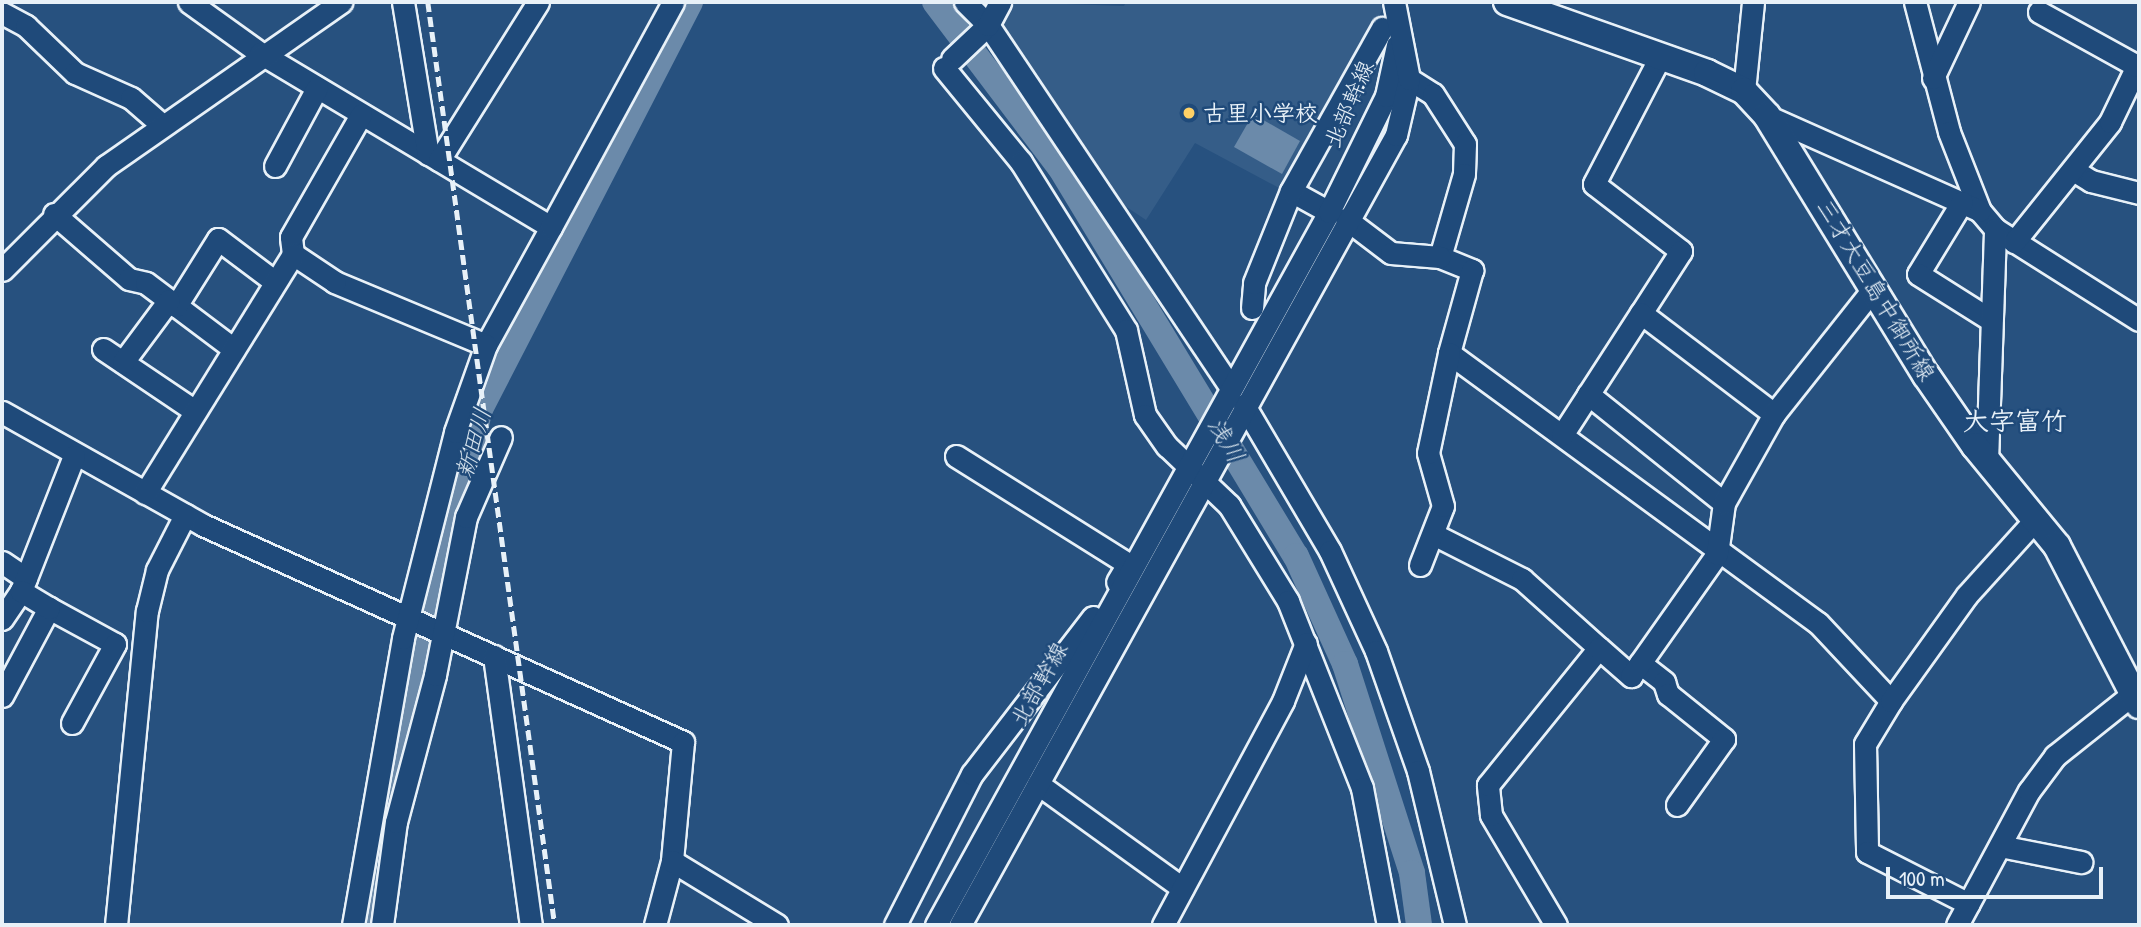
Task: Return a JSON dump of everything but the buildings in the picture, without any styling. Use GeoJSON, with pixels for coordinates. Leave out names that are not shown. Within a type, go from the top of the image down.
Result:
{"type":"FeatureCollection","features":[{"type":"Feature","properties":{"kind":"main road","name":"三才大豆島中御所線"},"geometry":{"type":"LineString","coordinates":[[1507,2],[1660,57],[1744,91],[1768,116],[1873,289],[1987,461],[2036,520],[2087,597],[2138,695]]}},
{"type":"Feature","properties":{"kind":"street"},"geometry":{"type":"LineString","coordinates":[[189,2],[260,53],[551,227]]}},
{"type":"Feature","properties":{"kind":"street"},"geometry":{"type":"LineString","coordinates":[[2,270],[54,214],[161,124],[260,53],[310,27],[341,2]]}},
{"type":"Feature","properties":{"kind":"street"},"geometry":{"type":"LineString","coordinates":[[403,2],[433,157]]}},
{"type":"Feature","properties":{"kind":"street"},"geometry":{"type":"LineString","coordinates":[[433,157],[538,2]]}},
{"type":"Feature","properties":{"kind":"street"},"geometry":{"type":"LineString","coordinates":[[382,925],[455,432],[486,345],[673,2]]}},
{"type":"Feature","properties":{"kind":"street"},"geometry":{"type":"LineString","coordinates":[[965,2],[1234,402],[1330,551],[1376,651],[1418,771],[1455,925]]}},
{"type":"Feature","properties":{"kind":"street"},"geometry":{"type":"LineString","coordinates":[[1000,2],[984,27],[948,64],[1064,226],[1126,330],[1145,415],[1200,466],[1246,528],[1306,643],[1362,788],[1388,925]]}},
{"type":"Feature","properties":{"kind":"street"},"geometry":{"type":"LineString","coordinates":[[1744,91],[1753,2]]}},
{"type":"Feature","properties":{"kind":"street"},"geometry":{"type":"LineString","coordinates":[[1915,2],[1933,78],[1971,207]]}},
{"type":"Feature","properties":{"kind":"street"},"geometry":{"type":"LineString","coordinates":[[1933,78],[1969,2]]}},
{"type":"Feature","properties":{"kind":"street","name":"北部幹線"},"geometry":{"type":"LineString","coordinates":[[1337,215],[1396,135],[1409,79],[1395,5]]}},
{"type":"Feature","properties":{"kind":"street","name":"北部幹線"},"geometry":{"type":"LineString","coordinates":[[960,925],[1029,778],[1337,215],[1391,84],[1395,5]]}},
{"type":"Feature","properties":{"kind":"street"},"geometry":{"type":"LineString","coordinates":[[2014,242],[2075,171],[2110,122],[2137,66],[2039,12]]}},
{"type":"Feature","properties":{"kind":"street"},"geometry":{"type":"LineString","coordinates":[[2,13],[26,26],[75,73],[131,98],[161,124]]}},
{"type":"Feature","properties":{"kind":"street"},"geometry":{"type":"LineString","coordinates":[[1252,308],[1254,283],[1291,191],[1382,29]]}},
{"type":"Feature","properties":{"kind":"street"},"geometry":{"type":"LineString","coordinates":[[1562,435],[1681,251],[1594,184],[1660,57]]}},
{"type":"Feature","properties":{"kind":"street"},"geometry":{"type":"LineString","coordinates":[[1409,79],[1433,94],[1465,144],[1464,174],[1440,257]]}},
{"type":"Feature","properties":{"kind":"street"},"geometry":{"type":"LineString","coordinates":[[275,166],[317,88]]}},
{"type":"Feature","properties":{"kind":"street"},"geometry":{"type":"LineString","coordinates":[[145,493],[293,254],[290,237],[361,115]]}},
{"type":"Feature","properties":{"kind":"street"},"geometry":{"type":"LineString","coordinates":[[1768,116],[1971,207],[2014,242],[2139,320]]}},
{"type":"Feature","properties":{"kind":"street"},"geometry":{"type":"LineString","coordinates":[[2075,171],[2091,181],[2139,193]]}},
{"type":"Feature","properties":{"kind":"street"},"geometry":{"type":"LineString","coordinates":[[1291,191],[1337,215],[1391,253],[1440,257],[1472,270],[1449,353],[1428,453],[1443,506],[1420,565]]}},
{"type":"Feature","properties":{"kind":"street"},"geometry":{"type":"LineString","coordinates":[[1971,207],[1917,274],[1991,320]]}},
{"type":"Feature","properties":{"kind":"street"},"geometry":{"type":"LineString","coordinates":[[54,214],[130,279],[146,283],[234,349]]}},
{"type":"Feature","properties":{"kind":"street"},"geometry":{"type":"LineString","coordinates":[[1987,461],[1995,229]]}},
{"type":"Feature","properties":{"kind":"street"},"geometry":{"type":"LineString","coordinates":[[123,362],[173,303],[218,239],[275,282]]}},
{"type":"Feature","properties":{"kind":"street"},"geometry":{"type":"LineString","coordinates":[[293,254],[347,288],[486,345]]}},
{"type":"Feature","properties":{"kind":"street"},"geometry":{"type":"LineString","coordinates":[[1433,534],[1522,579],[1631,676],[1717,554],[1724,503],[1774,414],[1873,289]]}},
{"type":"Feature","properties":{"kind":"street"},"geometry":{"type":"LineString","coordinates":[[1641,313],[1774,414]]}},
{"type":"Feature","properties":{"kind":"street"},"geometry":{"type":"LineString","coordinates":[[103,349],[195,411]]}},
{"type":"Feature","properties":{"kind":"street"},"geometry":{"type":"LineString","coordinates":[[1449,353],[1562,435],[1717,554],[1818,623],[1891,701]]}},
{"type":"Feature","properties":{"kind":"street"},"geometry":{"type":"LineString","coordinates":[[1588,394],[1724,503]]}},
{"type":"Feature","properties":{"kind":"street"},"geometry":{"type":"LineString","coordinates":[[2,412],[74,456],[185,514],[683,742],[672,861],[655,925]]}},
{"type":"Feature","properties":{"kind":"street"},"geometry":{"type":"LineString","coordinates":[[352,925],[426,626],[466,517],[501,437]]}},
{"type":"Feature","properties":{"kind":"street"},"geometry":{"type":"LineString","coordinates":[[2,619],[24,584],[74,456]]}},
{"type":"Feature","properties":{"kind":"street"},"geometry":{"type":"LineString","coordinates":[[894,925],[972,774],[1128,564],[956,456]]}},
{"type":"Feature","properties":{"kind":"street"},"geometry":{"type":"LineString","coordinates":[[116,925],[147,611],[157,570],[185,514]]}},
{"type":"Feature","properties":{"kind":"street"},"geometry":{"type":"LineString","coordinates":[[1969,904],[1867,852],[1865,744],[1891,701],[1967,595],[2036,520]]}},
{"type":"Feature","properties":{"kind":"street"},"geometry":{"type":"LineString","coordinates":[[2,562],[49,608],[115,644],[72,723]]}},
{"type":"Feature","properties":{"kind":"street"},"geometry":{"type":"LineString","coordinates":[[2,696],[49,608]]}},
{"type":"Feature","properties":{"kind":"street"},"geometry":{"type":"LineString","coordinates":[[1163,925],[1283,701],[1306,643]]}},
{"type":"Feature","properties":{"kind":"street"},"geometry":{"type":"LineString","coordinates":[[1556,925],[1491,815],[1488,785],[1599,648]]}},
{"type":"Feature","properties":{"kind":"street"},"geometry":{"type":"LineString","coordinates":[[494,656],[531,925]]}},
{"type":"Feature","properties":{"kind":"street"},"geometry":{"type":"LineString","coordinates":[[1640,663],[1664,682],[1668,694],[1724,739],[1677,805]]}},
{"type":"Feature","properties":{"kind":"street"},"geometry":{"type":"LineString","coordinates":[[1957,925],[2000,846],[2055,756],[2138,695]]}},
{"type":"Feature","properties":{"kind":"street"},"geometry":{"type":"LineString","coordinates":[[993,749],[1182,888]]}},
{"type":"Feature","properties":{"kind":"street","name":"北部幹線"},"geometry":{"type":"LineString","coordinates":[[936,925],[1029,778]]}},
{"type":"Feature","properties":{"kind":"street"},"geometry":{"type":"LineString","coordinates":[[2000,846],[2081,862]]}},
{"type":"Feature","properties":{"kind":"street"},"geometry":{"type":"LineString","coordinates":[[672,861],[777,925]]}},
{"type":"Feature","properties":{"kind":"shaded area","name":"古里小学校"},"geometry":{"type":"Polygon","coordinates":[[[1012,2],[1124,6],[1126,2],[1381,2],[1383,9],[1281,189],[1195,143],[1146,220],[1116,200],[998,28],[1012,2]]]}},
{"type":"Feature","properties":{"kind":"shaded area"},"geometry":{"type":"Polygon","coordinates":[[[1253,114],[1300,141],[1282,174],[1234,147],[1253,114]]]}},
{"type":"Feature","properties":{"kind":"waterway","name":"新田川"},"geometry":{"type":"LineString","coordinates":[[370,925],[423,637],[480,409],[690,2]]}},
{"type":"Feature","properties":{"kind":"waterway","name":"浅川"},"geometry":{"type":"LineString","coordinates":[[935,2],[1060,167],[1296,556],[1345,664],[1412,873],[1419,925]]}},
{"type":"Feature","properties":{"kind":"railway"},"geometry":{"type":"LineString","coordinates":[[428,2],[555,925]]}},
{"type":"Feature","properties":{"kind":"place","name":"古里小学校"},"geometry":{"type":"Point","coordinates":[1189,113]}},
{"type":"Feature","properties":{"kind":"district","name":"大字富竹"},"geometry":{"type":"Point","coordinates":[2015,421]}}]}
